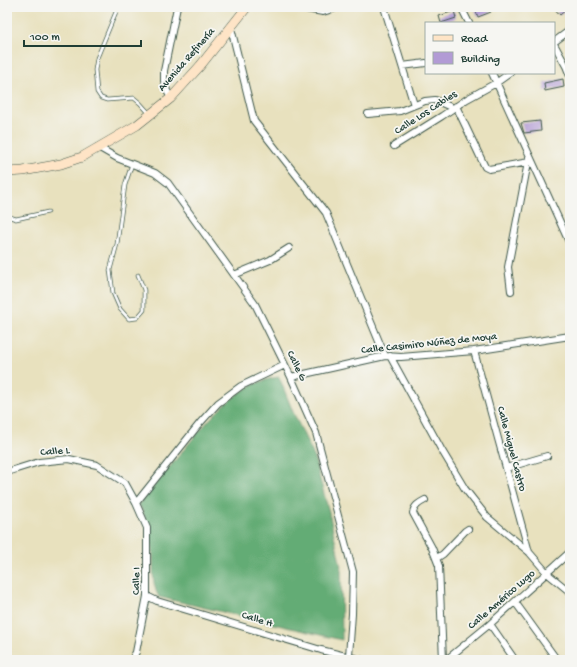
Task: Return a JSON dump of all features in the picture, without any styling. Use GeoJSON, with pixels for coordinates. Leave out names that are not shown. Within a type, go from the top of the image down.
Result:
{"type":"FeatureCollection","features":[{"type":"Feature","properties":{"kind":"main road","name":"Avenida Refinería"},"geometry":{"type":"LineString","coordinates":[[7,172],[23,171],[61,164],[82,157],[137,125],[171,98],[200,66],[248,7]]}},
{"type":"Feature","properties":{"kind":"street"},"geometry":{"type":"LineString","coordinates":[[171,98],[166,91],[164,71],[177,7]]}},
{"type":"Feature","properties":{"kind":"street"},"geometry":{"type":"LineString","coordinates":[[295,7],[323,12],[339,7]]}},
{"type":"Feature","properties":{"kind":"street"},"geometry":{"type":"LineString","coordinates":[[384,7],[414,105]]}},
{"type":"Feature","properties":{"kind":"street"},"geometry":{"type":"LineString","coordinates":[[461,7],[468,22]]}},
{"type":"Feature","properties":{"kind":"street"},"geometry":{"type":"LineString","coordinates":[[231,28],[254,121],[326,213],[388,356],[464,489],[487,517],[529,552],[548,574],[570,592]]}},
{"type":"Feature","properties":{"kind":"street"},"geometry":{"type":"LineString","coordinates":[[555,42],[570,30]]}},
{"type":"Feature","properties":{"kind":"street"},"geometry":{"type":"LineString","coordinates":[[555,45],[570,76]]}},
{"type":"Feature","properties":{"kind":"street"},"geometry":{"type":"LineString","coordinates":[[402,66],[425,63]]}},
{"type":"Feature","properties":{"kind":"street"},"geometry":{"type":"LineString","coordinates":[[492,74],[529,159],[570,244]]}},
{"type":"Feature","properties":{"kind":"street","name":"Calle Los Cables"},"geometry":{"type":"LineString","coordinates":[[394,146],[509,74]]}},
{"type":"Feature","properties":{"kind":"street"},"geometry":{"type":"LineString","coordinates":[[368,114],[400,111],[426,100],[436,100],[455,107],[485,168],[489,169],[529,159]]}},
{"type":"Feature","properties":{"kind":"street","name":"Calle G"},"geometry":{"type":"LineString","coordinates":[[98,147],[117,158],[155,173],[168,183],[255,304],[291,376],[316,433],[353,572],[352,614],[348,658]]}},
{"type":"Feature","properties":{"kind":"street"},"geometry":{"type":"LineString","coordinates":[[511,290],[508,267],[529,159]]}},
{"type":"Feature","properties":{"kind":"street"},"geometry":{"type":"LineString","coordinates":[[234,274],[275,258],[289,248]]}},
{"type":"Feature","properties":{"kind":"street","name":"Calle Casimiro Núñez de Moya"},"geometry":{"type":"LineString","coordinates":[[291,376],[361,360],[388,356],[474,351],[570,336]]}},
{"type":"Feature","properties":{"kind":"street","name":"Calle Miguel Castro"},"geometry":{"type":"LineString","coordinates":[[474,351],[529,552]]}},
{"type":"Feature","properties":{"kind":"street"},"geometry":{"type":"LineString","coordinates":[[136,503],[200,423],[218,403],[241,386],[285,365]]}},
{"type":"Feature","properties":{"kind":"street"},"geometry":{"type":"LineString","coordinates":[[506,468],[547,456]]}},
{"type":"Feature","properties":{"kind":"street","name":"Calle L"},"geometry":{"type":"LineString","coordinates":[[7,472],[39,462],[69,459],[98,465],[125,483],[136,503]]}},
{"type":"Feature","properties":{"kind":"street"},"geometry":{"type":"LineString","coordinates":[[425,500],[419,503],[414,509],[413,514],[437,558],[439,566],[445,660]]}},
{"type":"Feature","properties":{"kind":"street","name":"Calle I"},"geometry":{"type":"LineString","coordinates":[[132,660],[136,652],[147,596],[147,528],[136,503]]}},
{"type":"Feature","properties":{"kind":"street"},"geometry":{"type":"LineString","coordinates":[[437,558],[468,529]]}},
{"type":"Feature","properties":{"kind":"street","name":"Calle Américo Lugo"},"geometry":{"type":"LineString","coordinates":[[445,660],[490,624],[548,574],[570,552]]}},
{"type":"Feature","properties":{"kind":"street","name":"Calle H"},"geometry":{"type":"LineString","coordinates":[[147,596],[348,658],[362,660]]}},
{"type":"Feature","properties":{"kind":"street"},"geometry":{"type":"LineString","coordinates":[[515,602],[557,660]]}},
{"type":"Feature","properties":{"kind":"street"},"geometry":{"type":"LineString","coordinates":[[490,624],[515,660]]}},
{"type":"Feature","properties":{"kind":"lane"},"geometry":{"type":"LineString","coordinates":[[118,7],[97,58],[94,70],[97,92],[101,98],[107,100],[134,98],[150,114]]}},
{"type":"Feature","properties":{"kind":"lane"},"geometry":{"type":"LineString","coordinates":[[132,164],[125,185],[117,244],[110,270],[113,293],[120,309],[129,319],[137,318],[144,310],[144,290],[138,275]]}},
{"type":"Feature","properties":{"kind":"lane"},"geometry":{"type":"LineString","coordinates":[[7,216],[16,219],[48,212]]}},
{"type":"Feature","properties":{"kind":"green space"},"geometry":{"type":"Polygon","coordinates":[[[279,377],[293,412],[313,454],[329,512],[341,567],[342,640],[159,597],[156,592],[153,576],[151,541],[139,504],[202,428],[224,405],[249,387],[279,377]]]}},
{"type":"Feature","properties":{"kind":"building"},"geometry":{"type":"Polygon","coordinates":[[[489,7],[491,12],[478,17],[475,9],[489,7]]]}},
{"type":"Feature","properties":{"kind":"building"},"geometry":{"type":"Polygon","coordinates":[[[553,7],[569,7],[560,15],[553,7]]]}},
{"type":"Feature","properties":{"kind":"building"},"geometry":{"type":"Polygon","coordinates":[[[454,11],[456,18],[441,22],[439,16],[454,11]]]}},
{"type":"Feature","properties":{"kind":"building"},"geometry":{"type":"Polygon","coordinates":[[[563,79],[564,87],[545,91],[544,83],[563,79]]]}},
{"type":"Feature","properties":{"kind":"building"},"geometry":{"type":"Polygon","coordinates":[[[540,121],[541,131],[524,133],[521,123],[540,121]]]}}]}
